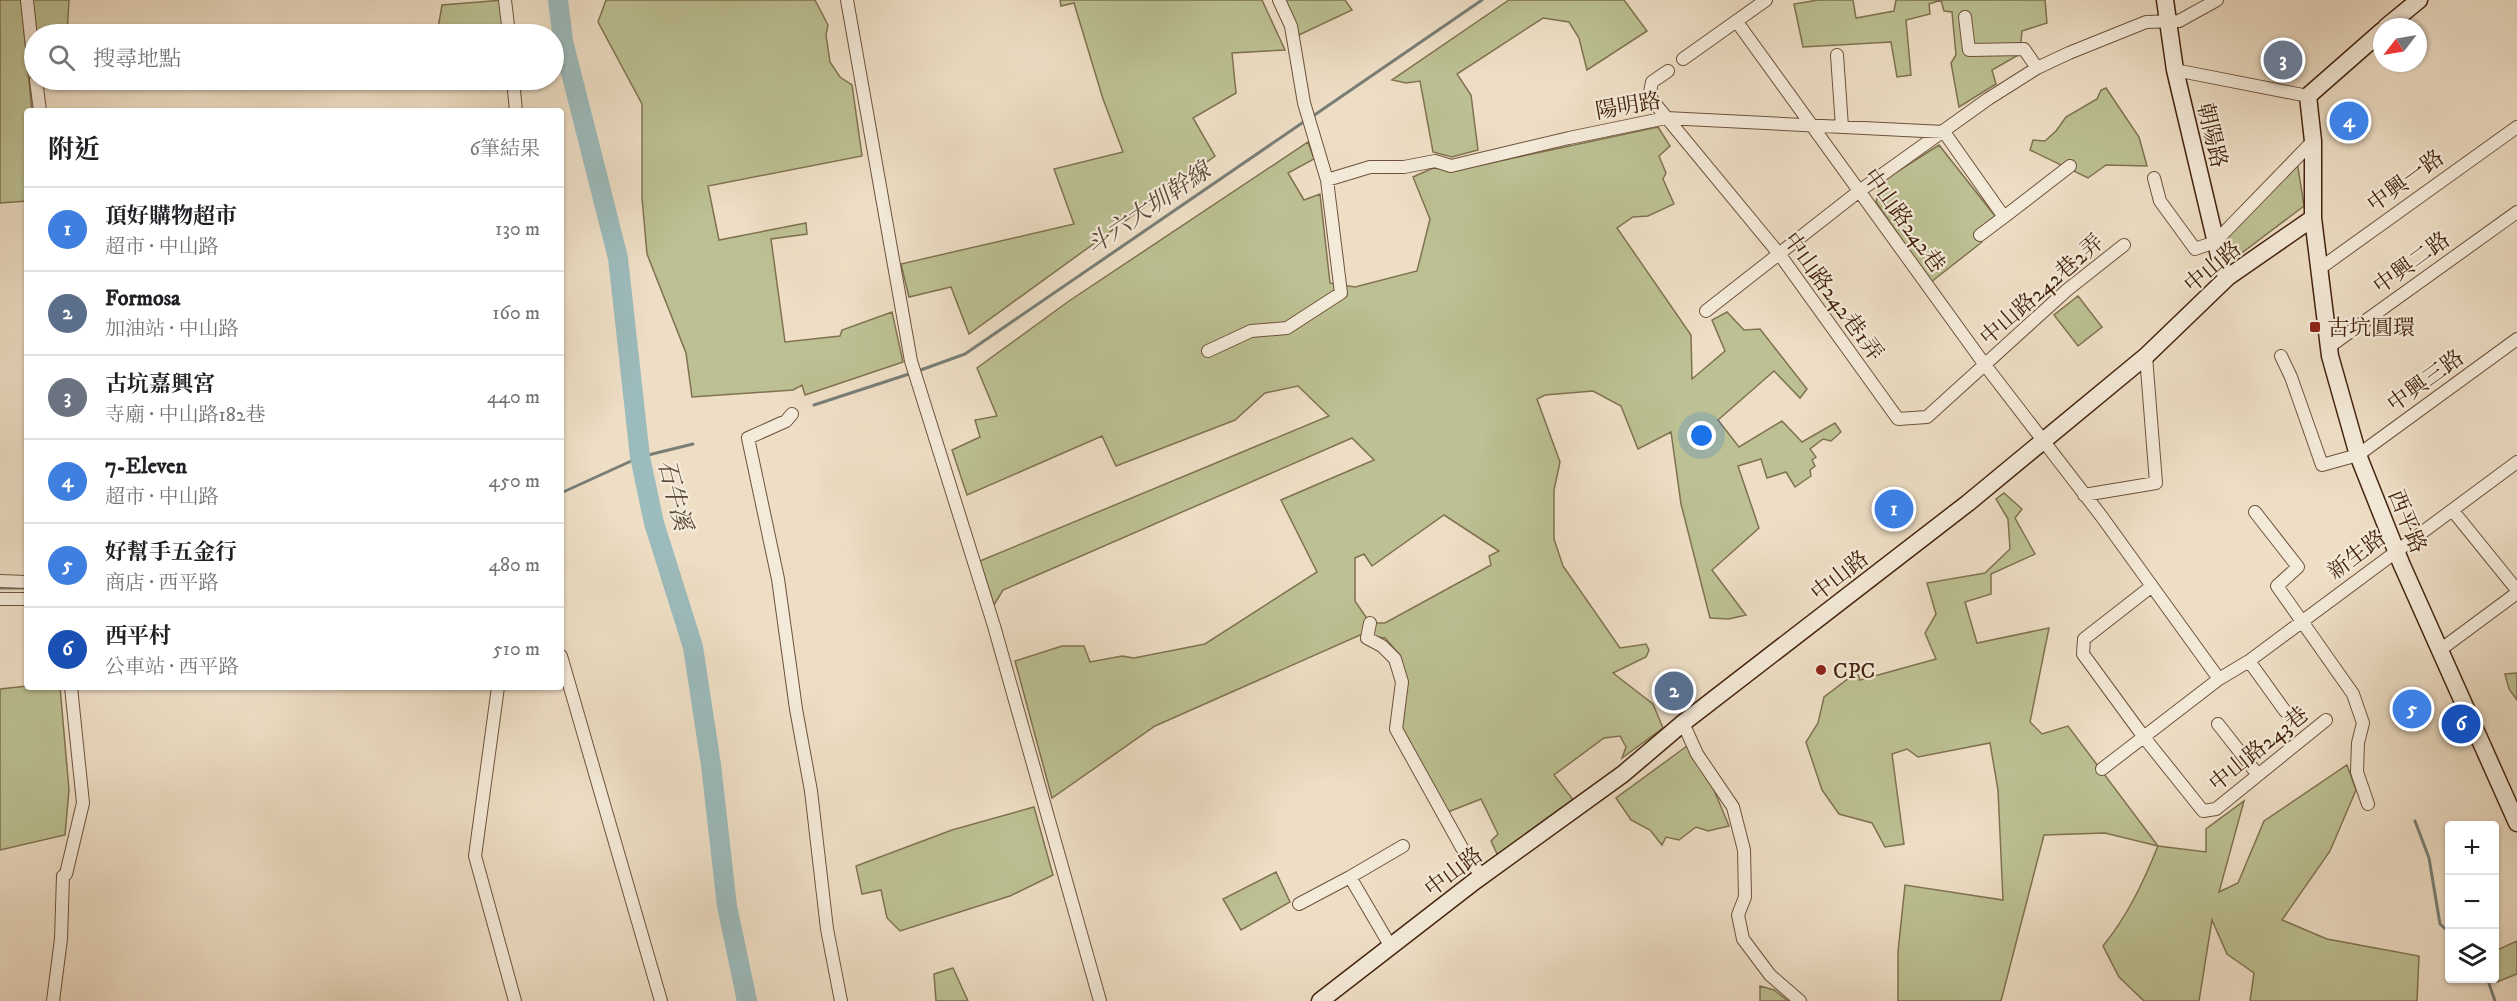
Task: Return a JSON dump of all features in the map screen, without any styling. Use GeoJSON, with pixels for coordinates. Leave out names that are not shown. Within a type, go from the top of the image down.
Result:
{"type":"FeatureCollection","features":[{"type":"Feature","properties":{"kind":"main road","name":"朝陽路"},"geometry":{"type":"LineString","coordinates":[[2165,0],[2175,70],[2215,242],[2222,268],[2228,278]]}},
{"type":"Feature","properties":{"kind":"main road"},"geometry":{"type":"LineString","coordinates":[[2397,18],[2419,0]]}},
{"type":"Feature","properties":{"kind":"main road"},"geometry":{"type":"LineString","coordinates":[[2313,218],[2313,141],[2308,96],[2373,39]]}},
{"type":"Feature","properties":{"kind":"main road","name":"西平路"},"geometry":{"type":"LineString","coordinates":[[2313,218],[2329,347],[2358,455],[2396,551],[2517,824]]}},
{"type":"Feature","properties":{"kind":"main road","name":"中山路"},"geometry":{"type":"LineString","coordinates":[[1320,1001],[1482,877],[1623,774],[1683,723],[1968,503],[2146,357],[2228,278],[2313,218]]}},
{"type":"Feature","properties":{"kind":"street"},"geometry":{"type":"LineString","coordinates":[[27,0],[30,24]]}},
{"type":"Feature","properties":{"kind":"street"},"geometry":{"type":"LineString","coordinates":[[505,0],[508,24]]}},
{"type":"Feature","properties":{"kind":"street"},"geometry":{"type":"LineString","coordinates":[[847,0],[911,361],[994,626],[1100,1001]]}},
{"type":"Feature","properties":{"kind":"street"},"geometry":{"type":"LineString","coordinates":[[1208,351],[1251,332],[1287,328],[1341,293],[1327,180],[1304,104],[1291,26],[1280,0]]}},
{"type":"Feature","properties":{"kind":"street"},"geometry":{"type":"LineString","coordinates":[[1683,59],[1766,0]]}},
{"type":"Feature","properties":{"kind":"street"},"geometry":{"type":"LineString","coordinates":[[1706,311],[1858,192],[1988,99],[2037,68],[2069,52],[2146,22],[2179,21],[2217,0]]}},
{"type":"Feature","properties":{"kind":"street"},"geometry":{"type":"LineString","coordinates":[[1965,17],[1970,50],[2024,49],[2037,68]]}},
{"type":"Feature","properties":{"kind":"street","name":"中山路242巷"},"geometry":{"type":"LineString","coordinates":[[1737,22],[1809,126],[2041,441]]}},
{"type":"Feature","properties":{"kind":"street"},"geometry":{"type":"LineString","coordinates":[[1837,55],[1842,127]]}},
{"type":"Feature","properties":{"kind":"street"},"geometry":{"type":"LineString","coordinates":[[2175,70],[2308,96]]}},
{"type":"Feature","properties":{"kind":"street","name":"中山路242巷1弄"},"geometry":{"type":"LineString","coordinates":[[1668,71],[1652,82],[1650,92],[1652,100],[1780,255],[1898,418],[1927,417],[1985,365]]}},
{"type":"Feature","properties":{"kind":"street"},"geometry":{"type":"LineString","coordinates":[[37,90],[40,108]]}},
{"type":"Feature","properties":{"kind":"street"},"geometry":{"type":"LineString","coordinates":[[514,90],[516,108]]}},
{"type":"Feature","properties":{"kind":"street","name":"陽明路"},"geometry":{"type":"LineString","coordinates":[[1327,180],[1370,167],[1404,167],[1435,161],[1451,166],[1666,118],[1944,132]]}},
{"type":"Feature","properties":{"kind":"street","name":"中興一路"},"geometry":{"type":"LineString","coordinates":[[2319,269],[2517,127]]}},
{"type":"Feature","properties":{"kind":"street"},"geometry":{"type":"LineString","coordinates":[[1944,132],[2004,217]]}},
{"type":"Feature","properties":{"kind":"street"},"geometry":{"type":"LineString","coordinates":[[2154,178],[2160,201],[2195,249],[2215,242],[2313,141]]}},
{"type":"Feature","properties":{"kind":"street"},"geometry":{"type":"LineString","coordinates":[[1980,236],[2070,166]]}},
{"type":"Feature","properties":{"kind":"street","name":"中興二路"},"geometry":{"type":"LineString","coordinates":[[2329,347],[2517,212]]}},
{"type":"Feature","properties":{"kind":"street","name":"中山路242巷2弄"},"geometry":{"type":"LineString","coordinates":[[1985,365],[2067,290],[2124,245]]}},
{"type":"Feature","properties":{"kind":"street","name":"中興三路"},"geometry":{"type":"LineString","coordinates":[[2358,455],[2517,339]]}},
{"type":"Feature","properties":{"kind":"street"},"geometry":{"type":"LineString","coordinates":[[2281,356],[2291,377],[2322,465],[2358,455]]}},
{"type":"Feature","properties":{"kind":"street"},"geometry":{"type":"LineString","coordinates":[[2084,495],[2157,483],[2146,357]]}},
{"type":"Feature","properties":{"kind":"street"},"geometry":{"type":"LineString","coordinates":[[792,414],[786,421],[748,438],[774,558],[811,791],[827,929],[841,1001]]}},
{"type":"Feature","properties":{"kind":"street"},"geometry":{"type":"LineString","coordinates":[[2041,441],[2084,495],[2219,679],[2102,769]]}},
{"type":"Feature","properties":{"kind":"street","name":"新生路"},"geometry":{"type":"LineString","coordinates":[[2219,679],[2249,661],[2517,462]]}},
{"type":"Feature","properties":{"kind":"street"},"geometry":{"type":"LineString","coordinates":[[2440,650],[2517,592],[2453,511]]}},
{"type":"Feature","properties":{"kind":"street"},"geometry":{"type":"LineString","coordinates":[[2255,512],[2298,567],[2277,586],[2353,694],[2363,723],[2358,743],[2357,772],[2368,804]]}},
{"type":"Feature","properties":{"kind":"street"},"geometry":{"type":"LineString","coordinates":[[0,581],[24,582]]}},
{"type":"Feature","properties":{"kind":"street","name":"中山路243巷"},"geometry":{"type":"LineString","coordinates":[[2152,586],[2084,639],[2082,649],[2087,662],[2204,811],[2216,809],[2326,720]]}},
{"type":"Feature","properties":{"kind":"street"},"geometry":{"type":"LineString","coordinates":[[0,599],[24,599]]}},
{"type":"Feature","properties":{"kind":"street"},"geometry":{"type":"LineString","coordinates":[[1370,623],[1367,638],[1382,646],[1395,659],[1402,682],[1396,729],[1462,848],[1482,877]]}},
{"type":"Feature","properties":{"kind":"street"},"geometry":{"type":"LineString","coordinates":[[2249,661],[2285,711]]}},
{"type":"Feature","properties":{"kind":"street"},"geometry":{"type":"LineString","coordinates":[[564,666],[661,1001]]}},
{"type":"Feature","properties":{"kind":"street"},"geometry":{"type":"LineString","coordinates":[[53,1001],[61,939],[63,876],[66,874],[83,803],[70,690]]}},
{"type":"Feature","properties":{"kind":"street"},"geometry":{"type":"LineString","coordinates":[[498,690],[475,856],[515,1001]]}},
{"type":"Feature","properties":{"kind":"street"},"geometry":{"type":"LineString","coordinates":[[1683,723],[1697,754],[1733,807],[1744,850],[1745,897],[1738,915],[1743,939],[1770,975],[1800,1001]]}},
{"type":"Feature","properties":{"kind":"street"},"geometry":{"type":"LineString","coordinates":[[2218,724],[2258,775]]}},
{"type":"Feature","properties":{"kind":"street"},"geometry":{"type":"LineString","coordinates":[[1299,904],[1403,846]]}},
{"type":"Feature","properties":{"kind":"street"},"geometry":{"type":"LineString","coordinates":[[1350,877],[1391,947]]}},
{"type":"Feature","properties":{"kind":"green space"},"geometry":{"type":"Polygon","coordinates":[[[0,0],[21,0],[24,30],[24,90],[30,90],[32,108],[24,108],[24,201],[0,203],[0,0]]]}},
{"type":"Feature","properties":{"kind":"green space"},"geometry":{"type":"Polygon","coordinates":[[[32,0],[69,0],[68,24],[35,24],[32,0]]]}},
{"type":"Feature","properties":{"kind":"green space"},"geometry":{"type":"Polygon","coordinates":[[[503,0],[505,24],[439,24],[442,5],[503,0]]]}},
{"type":"Feature","properties":{"kind":"green space"},"geometry":{"type":"Polygon","coordinates":[[[606,0],[815,0],[828,25],[826,35],[830,62],[840,77],[852,85],[862,156],[708,186],[719,240],[806,223],[807,234],[771,239],[785,342],[840,336],[842,330],[892,312],[903,362],[805,395],[802,385],[793,390],[692,397],[686,353],[647,254],[642,198],[642,104],[598,22],[606,0]]]}},
{"type":"Feature","properties":{"kind":"green space"},"geometry":{"type":"Polygon","coordinates":[[[1060,0],[1262,0],[1285,50],[1232,53],[1236,93],[1193,118],[1215,156],[969,334],[951,287],[909,297],[901,264],[1074,224],[1054,169],[1123,152],[1103,99],[1074,3],[1061,6],[1060,0]]]}},
{"type":"Feature","properties":{"kind":"green space"},"geometry":{"type":"Polygon","coordinates":[[[1284,0],[1345,0],[1352,10],[1299,35],[1284,0]]]}},
{"type":"Feature","properties":{"kind":"green space"},"geometry":{"type":"Polygon","coordinates":[[[1509,0],[1624,0],[1647,31],[1587,70],[1579,38],[1569,22],[1543,18],[1457,74],[1471,95],[1478,150],[1452,157],[1433,152],[1420,81],[1406,83],[1392,80],[1509,0]]]}},
{"type":"Feature","properties":{"kind":"green space"},"geometry":{"type":"Polygon","coordinates":[[[1818,0],[1853,0],[1856,18],[1894,11],[1896,0],[1941,0],[1929,4],[1930,14],[1906,20],[1911,75],[1897,77],[1891,42],[1803,47],[1794,4],[1818,0]]]}},
{"type":"Feature","properties":{"kind":"green space"},"geometry":{"type":"Polygon","coordinates":[[[1941,0],[2045,0],[2047,23],[2022,31],[2020,54],[1992,70],[1996,84],[1959,107],[1951,63],[1956,55],[1952,12],[1944,11],[1941,0]]]}},
{"type":"Feature","properties":{"kind":"green space"},"geometry":{"type":"Polygon","coordinates":[[[2106,88],[2139,137],[2147,166],[2106,165],[2088,178],[2030,150],[2033,140],[2045,141],[2066,117],[2097,99],[2101,90],[2106,88]]]}},
{"type":"Feature","properties":{"kind":"green space"},"geometry":{"type":"Polygon","coordinates":[[[1658,127],[1670,146],[1659,156],[1666,173],[1663,179],[1674,204],[1648,216],[1633,217],[1617,228],[1691,335],[1692,379],[1725,351],[1712,320],[1727,312],[1744,330],[1760,329],[1807,389],[1800,398],[1774,371],[1718,420],[1739,447],[1782,421],[1802,442],[1835,423],[1841,432],[1831,441],[1823,439],[1810,449],[1816,457],[1812,460],[1815,466],[1810,470],[1811,476],[1795,487],[1786,472],[1767,478],[1761,459],[1738,466],[1759,528],[1712,570],[1746,615],[1729,619],[1710,618],[1681,504],[1671,432],[1638,449],[1621,406],[1593,391],[1545,395],[1537,399],[1560,462],[1554,490],[1554,539],[1563,566],[1620,648],[1646,644],[1649,650],[1646,657],[1613,673],[1653,704],[1663,728],[1622,758],[1626,747],[1620,736],[1604,738],[1554,775],[1574,801],[1499,858],[1491,841],[1498,834],[1481,799],[1448,812],[1402,728],[1407,681],[1400,655],[1385,638],[1360,635],[1155,726],[1052,798],[1015,661],[1062,646],[1084,646],[1090,662],[1122,656],[1134,658],[1205,644],[1317,572],[1281,500],[1374,460],[1352,438],[1003,590],[994,605],[980,561],[1329,416],[1298,386],[1265,393],[1235,420],[1116,466],[1102,436],[967,495],[952,450],[980,437],[975,420],[997,416],[977,368],[1069,301],[1308,142],[1314,159],[1288,173],[1304,200],[1320,194],[1330,283],[1355,287],[1417,271],[1430,219],[1413,177],[1433,168],[1457,170],[1658,127]],[[1444,515],[1372,566],[1364,554],[1355,558],[1355,601],[1370,623],[1385,623],[1491,565],[1489,556],[1499,551],[1444,515]]]}},
{"type":"Feature","properties":{"kind":"green space"},"geometry":{"type":"Polygon","coordinates":[[[1939,145],[1995,216],[1974,233],[1982,242],[1931,282],[1876,202],[1881,182],[1939,145]]]}},
{"type":"Feature","properties":{"kind":"green space"},"geometry":{"type":"Polygon","coordinates":[[[2297,161],[2304,206],[2239,255],[2228,255],[2223,240],[2297,161]]]}},
{"type":"Feature","properties":{"kind":"green space"},"geometry":{"type":"Polygon","coordinates":[[[2078,296],[2102,327],[2078,346],[2054,315],[2078,296]]]}},
{"type":"Feature","properties":{"kind":"green space"},"geometry":{"type":"Polygon","coordinates":[[[2004,493],[2022,509],[2015,518],[2035,554],[1991,574],[1991,594],[1965,602],[1977,643],[2049,628],[2030,722],[2042,734],[2068,726],[2158,846],[2105,833],[2044,835],[2001,1001],[1898,1001],[1898,952],[1905,885],[2003,900],[1998,790],[1990,743],[1918,757],[1907,749],[1892,754],[1904,844],[1885,847],[1872,823],[1839,814],[1822,790],[1806,742],[1818,723],[1824,697],[1857,672],[1860,680],[1936,659],[1925,633],[1936,614],[1927,583],[1985,573],[2010,549],[2008,519],[1996,499],[2004,493]]]}},
{"type":"Feature","properties":{"kind":"green space"},"geometry":{"type":"Polygon","coordinates":[[[2517,673],[2517,700],[2509,689],[2505,674],[2517,673]]]}},
{"type":"Feature","properties":{"kind":"green space"},"geometry":{"type":"Polygon","coordinates":[[[24,686],[24,690],[60,690],[69,790],[65,835],[0,850],[0,689],[24,686]]]}},
{"type":"Feature","properties":{"kind":"green space"},"geometry":{"type":"Polygon","coordinates":[[[1687,746],[1714,790],[1729,826],[1708,831],[1696,827],[1679,840],[1666,837],[1662,845],[1650,830],[1631,820],[1616,798],[1687,746]]]}},
{"type":"Feature","properties":{"kind":"green space"},"geometry":{"type":"Polygon","coordinates":[[[2347,765],[2356,790],[2330,851],[2282,920],[2327,939],[2419,956],[2417,1001],[2250,1001],[2254,973],[2227,954],[2212,920],[2199,1001],[2144,1001],[2119,977],[2103,946],[2134,898],[2158,846],[2206,852],[2206,829],[2244,801],[2219,892],[2238,883],[2264,821],[2347,765]]]}},
{"type":"Feature","properties":{"kind":"green space"},"geometry":{"type":"Polygon","coordinates":[[[1034,807],[1053,875],[1010,896],[900,931],[887,918],[881,890],[862,894],[856,866],[952,830],[1034,807]]]}},
{"type":"Feature","properties":{"kind":"green space"},"geometry":{"type":"Polygon","coordinates":[[[1276,872],[1290,902],[1241,930],[1223,899],[1276,872]]]}},
{"type":"Feature","properties":{"kind":"green space"},"geometry":{"type":"Polygon","coordinates":[[[2517,941],[2517,974],[2499,981],[2499,949],[2517,941]]]}},
{"type":"Feature","properties":{"kind":"green space"},"geometry":{"type":"Polygon","coordinates":[[[953,968],[968,1001],[936,1001],[934,974],[953,968]]]}},
{"type":"Feature","properties":{"kind":"green space"},"geometry":{"type":"Polygon","coordinates":[[[1760,986],[1774,990],[1788,1001],[1760,1001],[1760,986]]]}},
{"type":"Feature","properties":{"kind":"waterway","name":"石牛溪"},"geometry":{"type":"LineString","coordinates":[[558,0],[561,24]]}},
{"type":"Feature","properties":{"kind":"waterway","name":"斗六大圳幹線"},"geometry":{"type":"LineString","coordinates":[[1313,116],[1482,0]]}},
{"type":"Feature","properties":{"kind":"waterway","name":"石牛溪"},"geometry":{"type":"LineString","coordinates":[[564,45],[618,258],[640,457],[654,523],[693,647],[711,765],[727,906],[747,1001]]}},
{"type":"Feature","properties":{"kind":"waterway","name":"斗六大圳幹線"},"geometry":{"type":"LineString","coordinates":[[918,371],[965,354],[1305,121]]}},
{"type":"Feature","properties":{"kind":"waterway","name":"斗六大圳幹線"},"geometry":{"type":"LineString","coordinates":[[814,405],[912,373]]}},
{"type":"Feature","properties":{"kind":"waterway","name":"斗六大圳幹線"},"geometry":{"type":"LineString","coordinates":[[564,492],[640,457],[693,444]]}},
{"type":"Feature","properties":{"kind":"waterway","name":"斗六大圳幹線"},"geometry":{"type":"LineString","coordinates":[[0,588],[24,588]]}},
{"type":"Feature","properties":{"kind":"waterway"},"geometry":{"type":"LineString","coordinates":[[2415,821],[2429,858],[2440,924],[2446,929]]}},
{"type":"Feature","properties":{"kind":"waterway"},"geometry":{"type":"LineString","coordinates":[[2489,983],[2495,1001]]}},
{"type":"Feature","properties":{"kind":"place","name":"古坑嘉興宮"},"geometry":{"type":"Point","coordinates":[2283,60]}},
{"type":"Feature","properties":{"kind":"place","name":"7-Eleven"},"geometry":{"type":"Point","coordinates":[2349,121]}},
{"type":"Feature","properties":{"kind":"place","name":"古坑圓環"},"geometry":{"type":"Point","coordinates":[2315,327]}},
{"type":"Feature","properties":{"kind":"place","name":"頂好購物超市"},"geometry":{"type":"Point","coordinates":[1894,509]}},
{"type":"Feature","properties":{"kind":"place","name":"CPC"},"geometry":{"type":"Point","coordinates":[1821,670]}},
{"type":"Feature","properties":{"kind":"place","name":"Formosa"},"geometry":{"type":"Point","coordinates":[1674,691]}},
{"type":"Feature","properties":{"kind":"place","name":"好幫手五金行"},"geometry":{"type":"Point","coordinates":[2412,709]}},
{"type":"Feature","properties":{"kind":"place","name":"西平村"},"geometry":{"type":"Point","coordinates":[2461,724]}}]}
